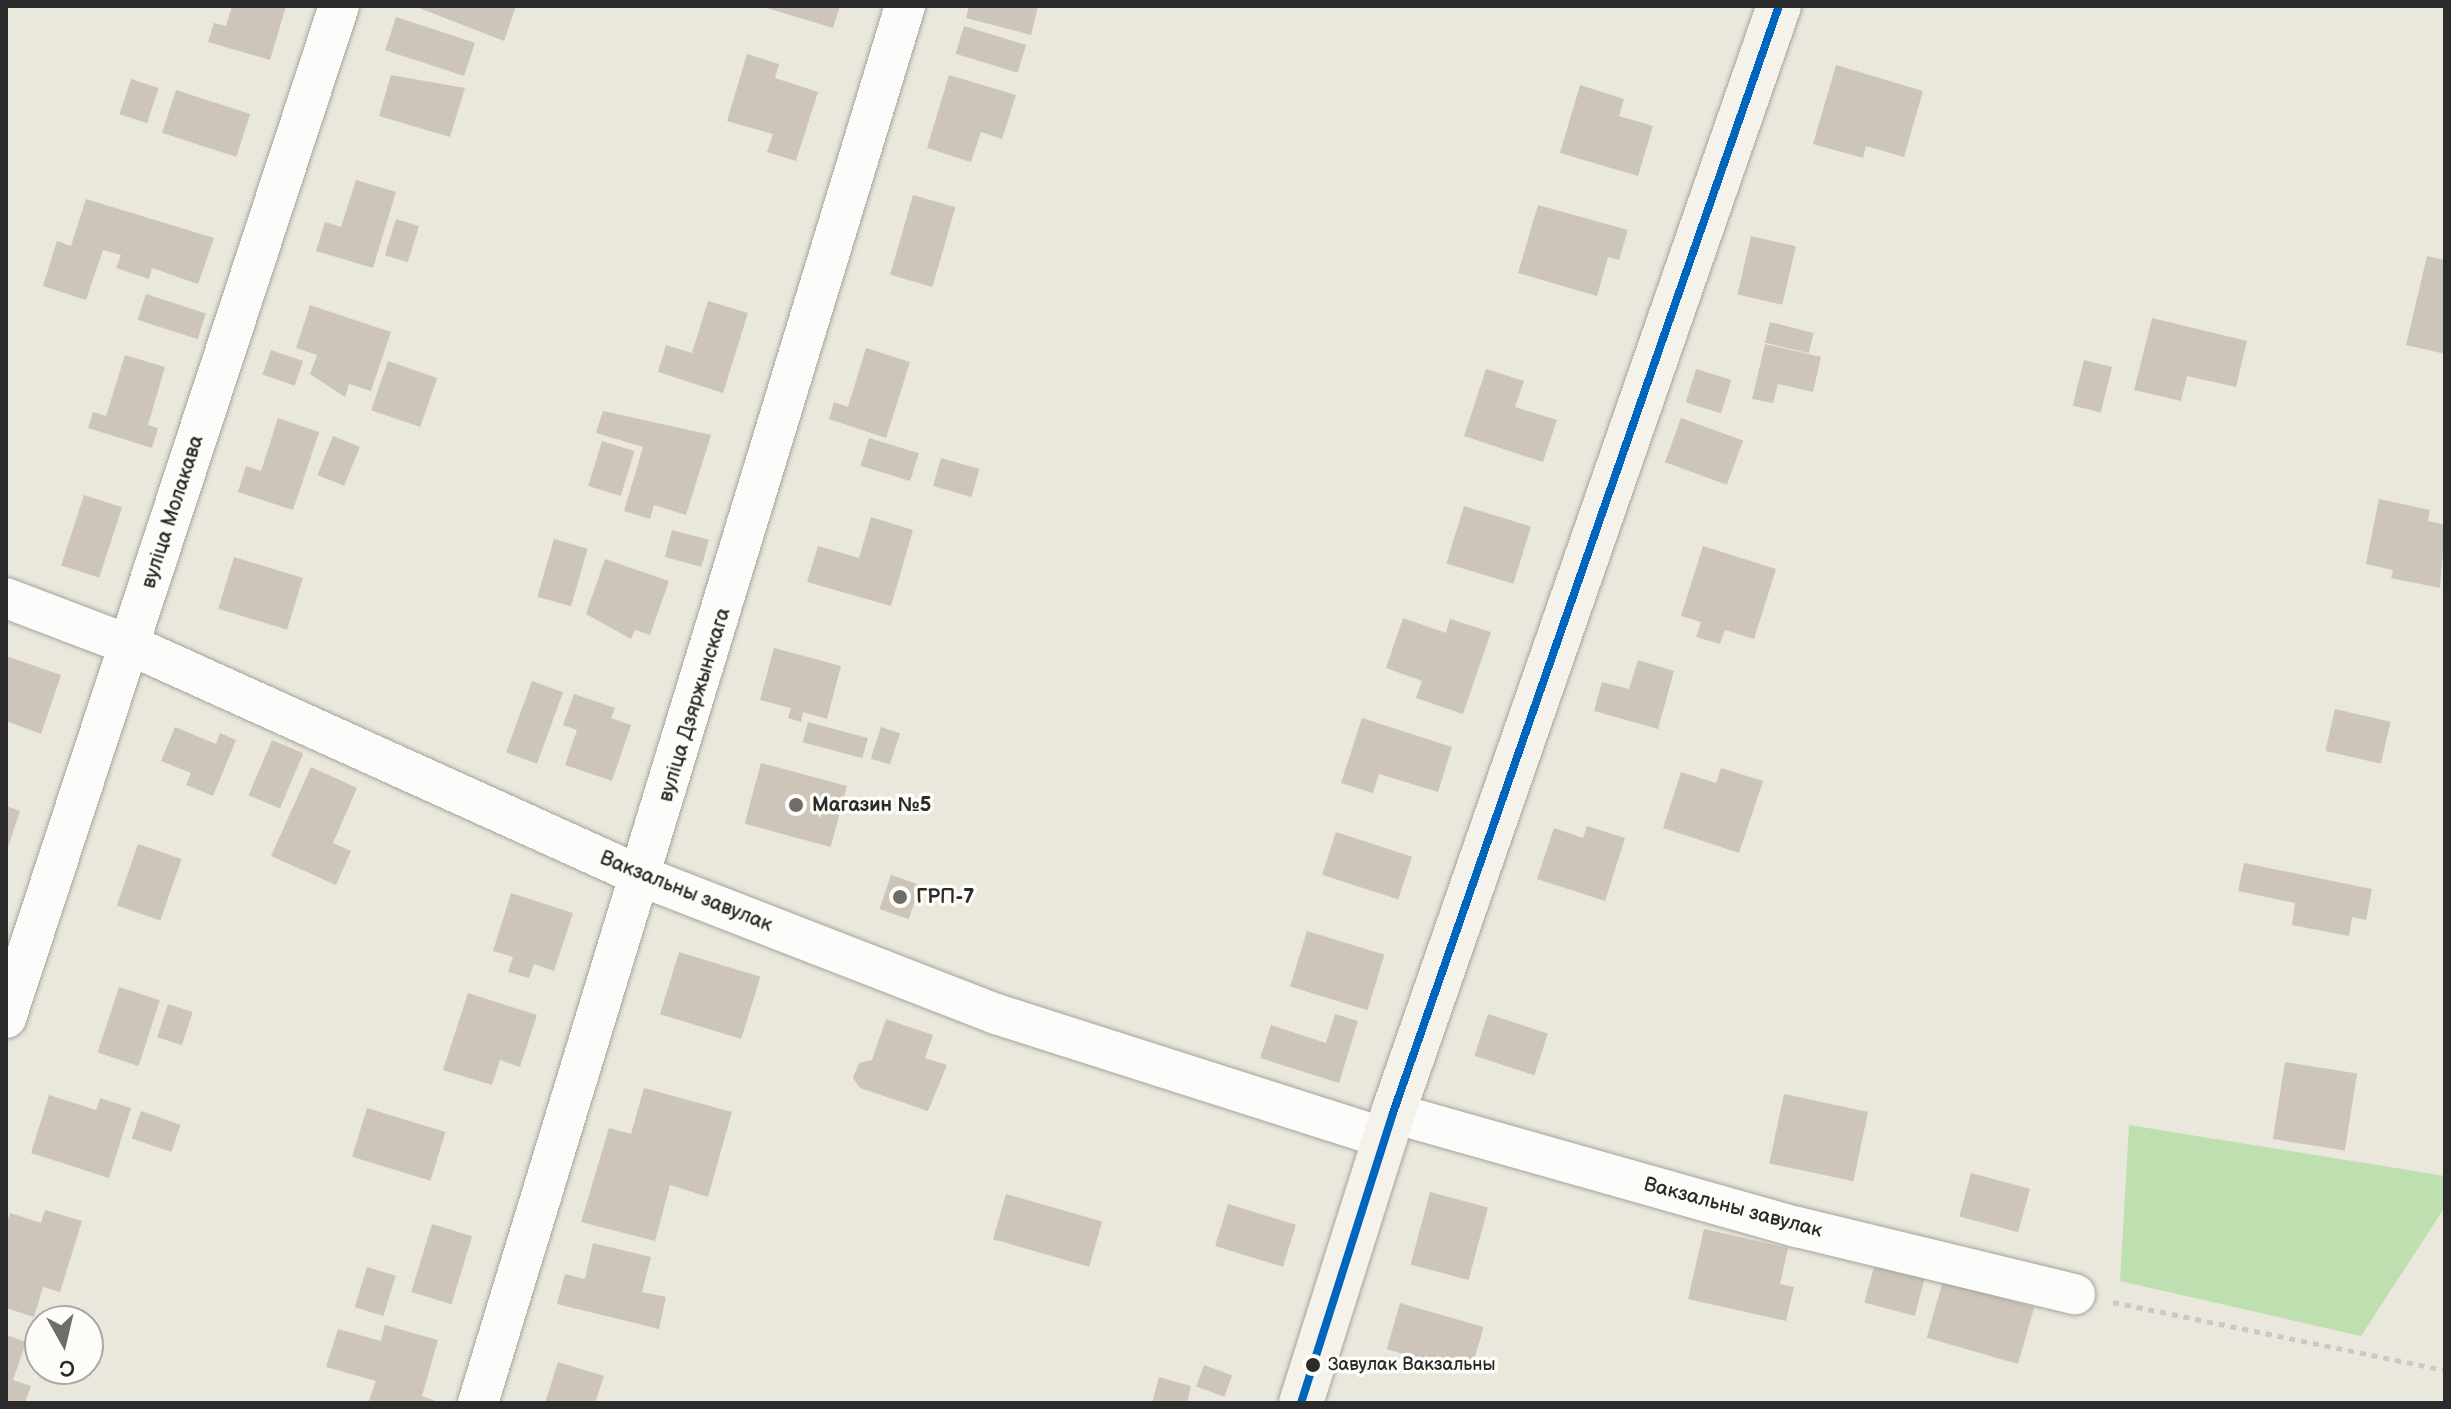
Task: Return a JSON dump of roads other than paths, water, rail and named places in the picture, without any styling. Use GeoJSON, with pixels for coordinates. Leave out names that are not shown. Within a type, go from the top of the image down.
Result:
{"type":"FeatureCollection","features":[{"type":"Feature","properties":{"kind":"street","name":"вуліца Молакава"},"geometry":{"type":"LineString","coordinates":[[6,1018],[339,6]]}},
{"type":"Feature","properties":{"kind":"street","name":"вуліца Дзяржынскага"},"geometry":{"type":"LineString","coordinates":[[478,1403],[643,877],[905,6]]}},
{"type":"Feature","properties":{"kind":"street"},"geometry":{"type":"LineString","coordinates":[[1301,1403],[1389,1126],[1779,6]]}},
{"type":"Feature","properties":{"kind":"street","name":"Вакзальны завулак"},"geometry":{"type":"LineString","coordinates":[[6,598],[130,645],[643,877],[996,1014],[1389,1126],[2075,1294]]}},
{"type":"Feature","properties":{"kind":"place","name":"Магазин №5"},"geometry":{"type":"Point","coordinates":[796,805]}},
{"type":"Feature","properties":{"kind":"place","name":"ГРП-7"},"geometry":{"type":"Point","coordinates":[900,897]}},
{"type":"Feature","properties":{"kind":"place","name":"Завулак Вакзальны"},"geometry":{"type":"Point","coordinates":[1313,1365]}}]}
